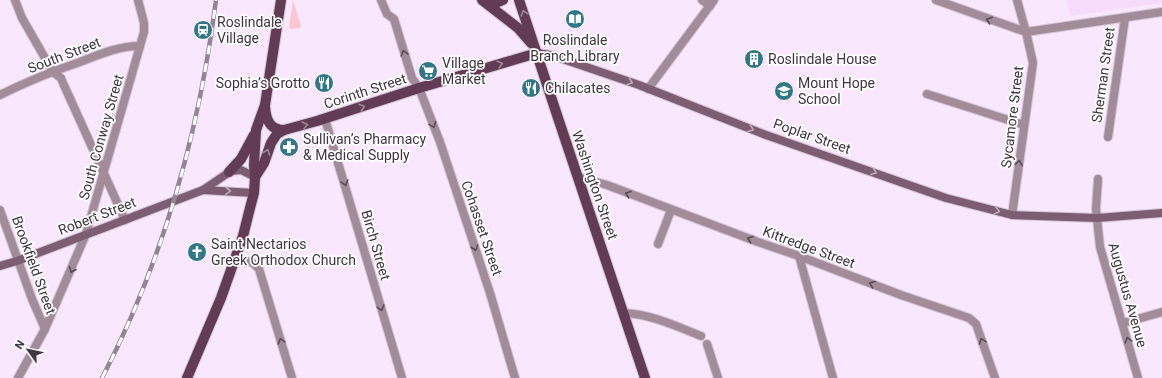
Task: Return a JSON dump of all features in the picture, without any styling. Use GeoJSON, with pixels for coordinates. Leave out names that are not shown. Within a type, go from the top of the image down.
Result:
{"type":"FeatureCollection","features":[{"type":"Feature","properties":{"kind":"main road"},"geometry":{"type":"LineString","coordinates":[[229,172],[241,159],[246,150],[256,130],[265,105],[281,0]]}},
{"type":"Feature","properties":{"kind":"main road"},"geometry":{"type":"LineString","coordinates":[[483,0],[496,3],[503,0]]}},
{"type":"Feature","properties":{"kind":"main road"},"geometry":{"type":"LineString","coordinates":[[483,0],[518,28],[529,40],[537,53]]}},
{"type":"Feature","properties":{"kind":"main road","name":"Washington Street"},"geometry":{"type":"LineString","coordinates":[[519,0],[646,378]]}},
{"type":"Feature","properties":{"kind":"main road","name":"Corinth Street"},"geometry":{"type":"LineString","coordinates":[[284,130],[325,119],[419,88],[537,53]]}},
{"type":"Feature","properties":{"kind":"main road"},"geometry":{"type":"LineString","coordinates":[[265,105],[268,122],[276,129],[284,130]]}},
{"type":"Feature","properties":{"kind":"main road"},"geometry":{"type":"LineString","coordinates":[[187,378],[216,313],[236,257],[254,193],[256,130]]}},
{"type":"Feature","properties":{"kind":"main road"},"geometry":{"type":"LineString","coordinates":[[255,177],[264,163],[271,143],[277,134],[284,130]]}},
{"type":"Feature","properties":{"kind":"street"},"geometry":{"type":"LineString","coordinates":[[14,0],[22,18],[53,72],[63,83],[125,220]]}},
{"type":"Feature","properties":{"kind":"street","name":"South Conway Street"},"geometry":{"type":"LineString","coordinates":[[18,378],[45,329],[86,234],[144,28],[138,0]]}},
{"type":"Feature","properties":{"kind":"street","name":"Cohasset Street"},"geometry":{"type":"LineString","coordinates":[[381,0],[387,14],[394,19],[412,78],[419,88],[440,142],[490,293],[515,378]]}},
{"type":"Feature","properties":{"kind":"street"},"geometry":{"type":"LineString","coordinates":[[648,90],[712,3],[702,0]]}},
{"type":"Feature","properties":{"kind":"street"},"geometry":{"type":"LineString","coordinates":[[936,0],[1026,32],[1162,12]]}},
{"type":"Feature","properties":{"kind":"street","name":"Sycamore Street"},"geometry":{"type":"LineString","coordinates":[[1012,215],[1033,63],[1017,0]]}},
{"type":"Feature","properties":{"kind":"street","name":"Sherman Street"},"geometry":{"type":"LineString","coordinates":[[1108,137],[1125,18]]}},
{"type":"Feature","properties":{"kind":"street","name":"South Street"},"geometry":{"type":"LineString","coordinates":[[0,95],[53,72],[119,48],[140,46]]}},
{"type":"Feature","properties":{"kind":"street","name":"Poplar Street"},"geometry":{"type":"LineString","coordinates":[[537,53],[551,55],[766,135],[947,199],[1012,215],[1097,218],[1162,213]]}},
{"type":"Feature","properties":{"kind":"street"},"geometry":{"type":"LineString","coordinates":[[927,94],[1024,125]]}},
{"type":"Feature","properties":{"kind":"street","name":"Birch Street"},"geometry":{"type":"LineString","coordinates":[[325,119],[402,378]]}},
{"type":"Feature","properties":{"kind":"street"},"geometry":{"type":"LineString","coordinates":[[229,172],[241,170],[255,177]]}},
{"type":"Feature","properties":{"kind":"street","name":"Robert Street"},"geometry":{"type":"LineString","coordinates":[[0,266],[17,261],[203,190],[229,172]]}},
{"type":"Feature","properties":{"kind":"street","name":"Kittredge Street"},"geometry":{"type":"LineString","coordinates":[[578,177],[607,186],[972,320],[977,326],[995,378]]}},
{"type":"Feature","properties":{"kind":"street"},"geometry":{"type":"LineString","coordinates":[[1097,218],[1096,209],[1098,179]]}},
{"type":"Feature","properties":{"kind":"street","name":"Robert Street"},"geometry":{"type":"LineString","coordinates":[[203,190],[254,193]]}},
{"type":"Feature","properties":{"kind":"street","name":"Brookfield Street"},"geometry":{"type":"LineString","coordinates":[[0,210],[17,261],[45,329]]}},
{"type":"Feature","properties":{"kind":"street"},"geometry":{"type":"LineString","coordinates":[[658,244],[671,210]]}},
{"type":"Feature","properties":{"kind":"street","name":"Augustus Avenue"},"geometry":{"type":"LineString","coordinates":[[1097,218],[1100,247],[1138,378]]}},
{"type":"Feature","properties":{"kind":"street"},"geometry":{"type":"LineString","coordinates":[[799,256],[833,378]]}},
{"type":"Feature","properties":{"kind":"street"},"geometry":{"type":"LineString","coordinates":[[236,257],[253,263],[259,269],[292,378]]}},
{"type":"Feature","properties":{"kind":"street"},"geometry":{"type":"LineString","coordinates":[[1123,323],[1162,312]]}},
{"type":"Feature","properties":{"kind":"street"},"geometry":{"type":"LineString","coordinates":[[624,313],[636,314],[670,324],[701,336]]}},
{"type":"Feature","properties":{"kind":"street"},"geometry":{"type":"LineString","coordinates":[[707,344],[718,378]]}},
{"type":"Feature","properties":{"kind":"shaded area"},"geometry":{"type":"Polygon","coordinates":[[[293,0],[301,25],[300,28],[291,29],[289,27],[293,0]]]}},
{"type":"Feature","properties":{"kind":"shaded area"},"geometry":{"type":"Polygon","coordinates":[[[1067,0],[1162,0],[1162,3],[1070,16],[1067,0]]]}},
{"type":"Feature","properties":{"kind":"railway"},"geometry":{"type":"LineString","coordinates":[[102,378],[144,287],[176,194],[189,147],[200,98],[216,0]]}},
{"type":"Feature","properties":{"kind":"place","name":"Roslindale Branch Library"},"geometry":{"type":"Point","coordinates":[575,19]}},
{"type":"Feature","properties":{"kind":"place","name":"Roslindale Village"},"geometry":{"type":"Point","coordinates":[203,30]}},
{"type":"Feature","properties":{"kind":"place","name":"Roslindale House"},"geometry":{"type":"Point","coordinates":[754,59]}},
{"type":"Feature","properties":{"kind":"place","name":"Village Market"},"geometry":{"type":"Point","coordinates":[428,71]}},
{"type":"Feature","properties":{"kind":"place","name":"Sophia’s Grotto"},"geometry":{"type":"Point","coordinates":[324,83]}},
{"type":"Feature","properties":{"kind":"place","name":"Chilacates"},"geometry":{"type":"Point","coordinates":[531,88]}},
{"type":"Feature","properties":{"kind":"place","name":"Mount Hope School"},"geometry":{"type":"Point","coordinates":[784,91]}},
{"type":"Feature","properties":{"kind":"place","name":"Sullivan’s Pharmacy & Medical Supply"},"geometry":{"type":"Point","coordinates":[289,147]}},
{"type":"Feature","properties":{"kind":"place","name":"Saint Nectarios Greek Orthodox Church"},"geometry":{"type":"Point","coordinates":[197,252]}}]}
